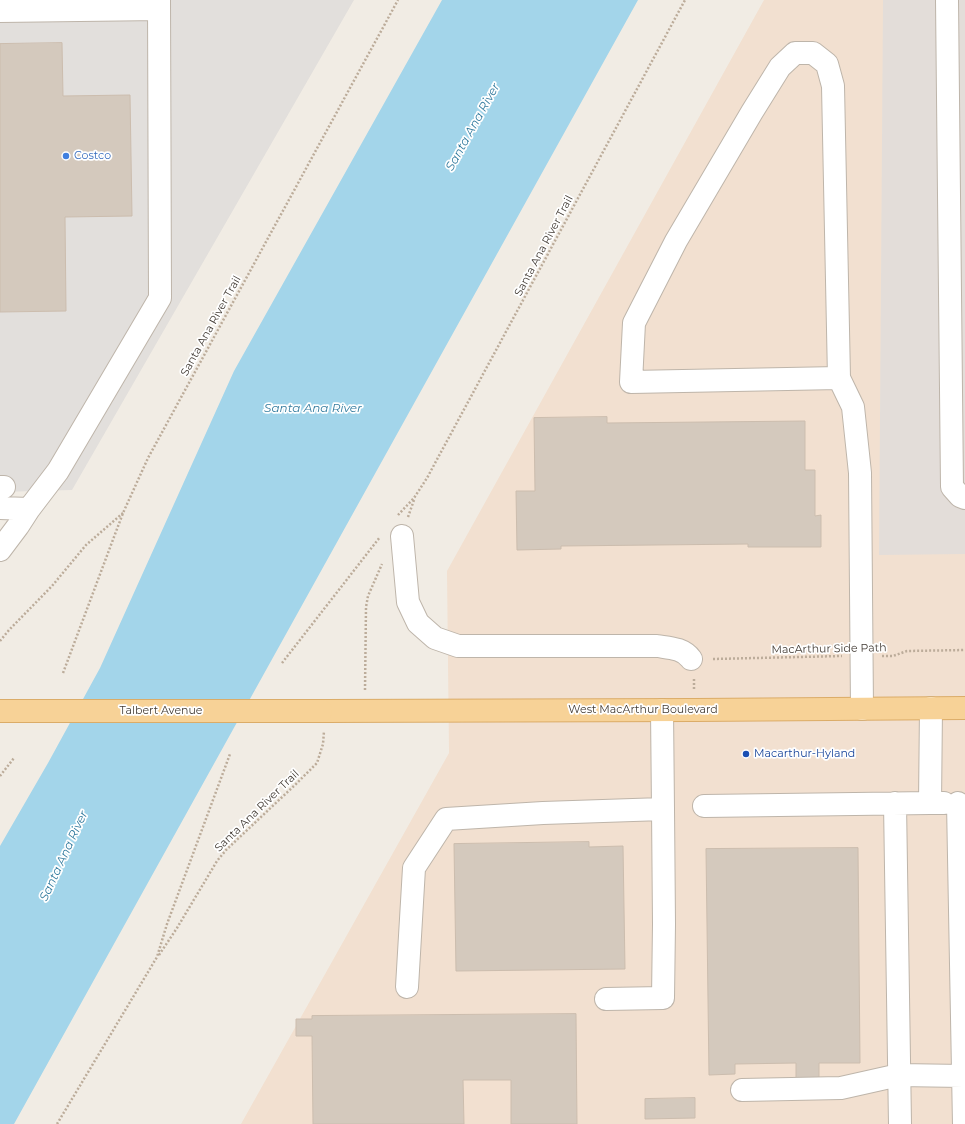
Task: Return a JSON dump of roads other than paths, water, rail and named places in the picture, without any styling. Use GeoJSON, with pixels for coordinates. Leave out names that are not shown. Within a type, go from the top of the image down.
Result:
{"type":"FeatureCollection","features":[{"type":"Feature","properties":{"kind":"main road","name":"West MacArthur Boulevard"},"geometry":{"type":"LineString","coordinates":[[324,711],[965,708]]}},
{"type":"Feature","properties":{"kind":"main road","name":"Talbert Avenue"},"geometry":{"type":"LineString","coordinates":[[0,711],[324,711]]}},
{"type":"Feature","properties":{"kind":"lane"},"geometry":{"type":"LineString","coordinates":[[947,0],[956,68],[958,395],[952,487],[960,496],[965,498]]}},
{"type":"Feature","properties":{"kind":"lane"},"geometry":{"type":"LineString","coordinates":[[0,11],[159,4],[160,241],[160,298],[58,472],[16,520],[0,550]]}},
{"type":"Feature","properties":{"kind":"lane"},"geometry":{"type":"LineString","coordinates":[[839,378],[631,382],[634,323],[676,241],[752,112],[780,67],[794,53],[813,53],[827,64],[833,86],[839,378],[853,407],[860,473],[862,709]]}},
{"type":"Feature","properties":{"kind":"lane"},"geometry":{"type":"LineString","coordinates":[[0,508],[16,520]]}},
{"type":"Feature","properties":{"kind":"lane"},"geometry":{"type":"LineString","coordinates":[[399,527],[408,602],[418,623],[436,638],[458,646],[657,646],[678,649],[687,653],[691,659]]}},
{"type":"Feature","properties":{"kind":"lane"},"geometry":{"type":"LineString","coordinates":[[930,803],[931,708]]}},
{"type":"Feature","properties":{"kind":"lane"},"geometry":{"type":"LineString","coordinates":[[606,999],[663,998],[664,924],[662,710]]}},
{"type":"Feature","properties":{"kind":"lane"},"geometry":{"type":"LineString","coordinates":[[895,803],[898,1075],[900,1124]]}},
{"type":"Feature","properties":{"kind":"lane"},"geometry":{"type":"LineString","coordinates":[[704,806],[962,803],[964,1124]]}},
{"type":"Feature","properties":{"kind":"lane"},"geometry":{"type":"LineString","coordinates":[[407,987],[414,868],[446,819],[543,813],[663,809]]}},
{"type":"Feature","properties":{"kind":"lane"},"geometry":{"type":"LineString","coordinates":[[742,1090],[841,1088],[898,1075],[963,1076]]}},
{"type":"Feature","properties":{"kind":"water","name":"Santa Ana River"},"geometry":{"type":"Polygon","coordinates":[[[442,0],[638,0],[14,1124],[0,1124],[0,846],[100,668],[234,371],[442,0]]]}},
{"type":"Feature","properties":{"kind":"place","name":"Costco"},"geometry":{"type":"Point","coordinates":[66,156]}},
{"type":"Feature","properties":{"kind":"place","name":"Macarthur-Hyland"},"geometry":{"type":"Point","coordinates":[746,754]}}]}
